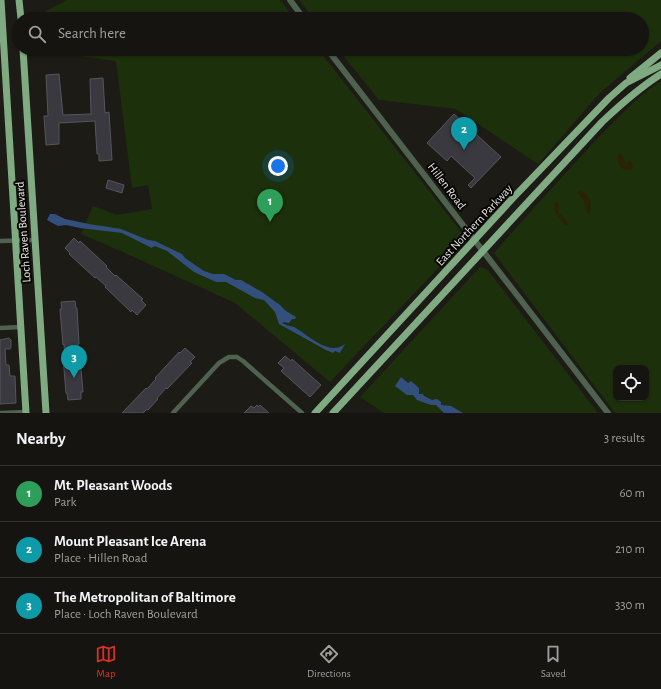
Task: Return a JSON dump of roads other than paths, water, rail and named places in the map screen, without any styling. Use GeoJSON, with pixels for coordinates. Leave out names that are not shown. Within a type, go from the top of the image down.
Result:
{"type":"FeatureCollection","features":[{"type":"Feature","properties":{"kind":"main road","name":"Loch Raven Boulevard"},"geometry":{"type":"LineString","coordinates":[[1,0],[26,412]]}},
{"type":"Feature","properties":{"kind":"main road"},"geometry":{"type":"LineString","coordinates":[[19,0],[20,12]]}},
{"type":"Feature","properties":{"kind":"main road"},"geometry":{"type":"LineString","coordinates":[[626,83],[661,53]]}},
{"type":"Feature","properties":{"kind":"main road","name":"Loch Raven Boulevard"},"geometry":{"type":"LineString","coordinates":[[23,56],[46,413]]}},
{"type":"Feature","properties":{"kind":"main road","name":"East Northern Parkway"},"geometry":{"type":"LineString","coordinates":[[315,413],[513,198],[609,98],[626,83],[661,65]]}},
{"type":"Feature","properties":{"kind":"main road","name":"East Northern Parkway"},"geometry":{"type":"LineString","coordinates":[[334,413],[618,106],[661,74]]}},
{"type":"Feature","properties":{"kind":"street"},"geometry":{"type":"LineString","coordinates":[[290,0],[299,12]]}},
{"type":"Feature","properties":{"kind":"street","name":"Hillen Road"},"geometry":{"type":"LineString","coordinates":[[332,56],[608,413]]}},
{"type":"Feature","properties":{"kind":"street"},"geometry":{"type":"LineString","coordinates":[[0,241],[35,240]]}},
{"type":"Feature","properties":{"kind":"street"},"geometry":{"type":"LineString","coordinates":[[0,328],[21,327]]}},
{"type":"Feature","properties":{"kind":"street"},"geometry":{"type":"LineString","coordinates":[[173,413],[219,363],[224,359],[233,357],[237,357],[252,368],[302,413]]}},
{"type":"Feature","properties":{"kind":"street"},"geometry":{"type":"LineString","coordinates":[[1,413],[26,412]]}},
{"type":"Feature","properties":{"kind":"water"},"geometry":{"type":"Polygon","coordinates":[[[50,214],[55,214],[65,219],[121,229],[148,240],[155,241],[182,254],[185,258],[204,271],[213,274],[224,274],[236,280],[241,280],[262,292],[296,317],[289,323],[282,323],[294,327],[319,343],[332,348],[345,344],[340,353],[335,351],[333,353],[326,350],[279,324],[275,312],[264,300],[255,298],[226,282],[216,282],[194,272],[167,251],[155,246],[151,248],[122,233],[66,225],[58,226],[47,220],[50,214]]]}},
{"type":"Feature","properties":{"kind":"water"},"geometry":{"type":"Polygon","coordinates":[[[401,377],[408,383],[411,381],[419,388],[419,394],[423,394],[432,400],[437,399],[441,402],[441,405],[451,406],[463,413],[444,413],[436,405],[431,405],[417,400],[413,395],[407,395],[395,386],[401,377]]]}},
{"type":"Feature","properties":{"kind":"place","name":"Mount Pleasant Ice Arena"},"geometry":{"type":"Point","coordinates":[464,150]}},
{"type":"Feature","properties":{"kind":"place","name":"Mt. Pleasant Woods"},"geometry":{"type":"Point","coordinates":[270,222]}},
{"type":"Feature","properties":{"kind":"place","name":"The Metropolitan of Baltimore"},"geometry":{"type":"Point","coordinates":[74,378]}}]}
